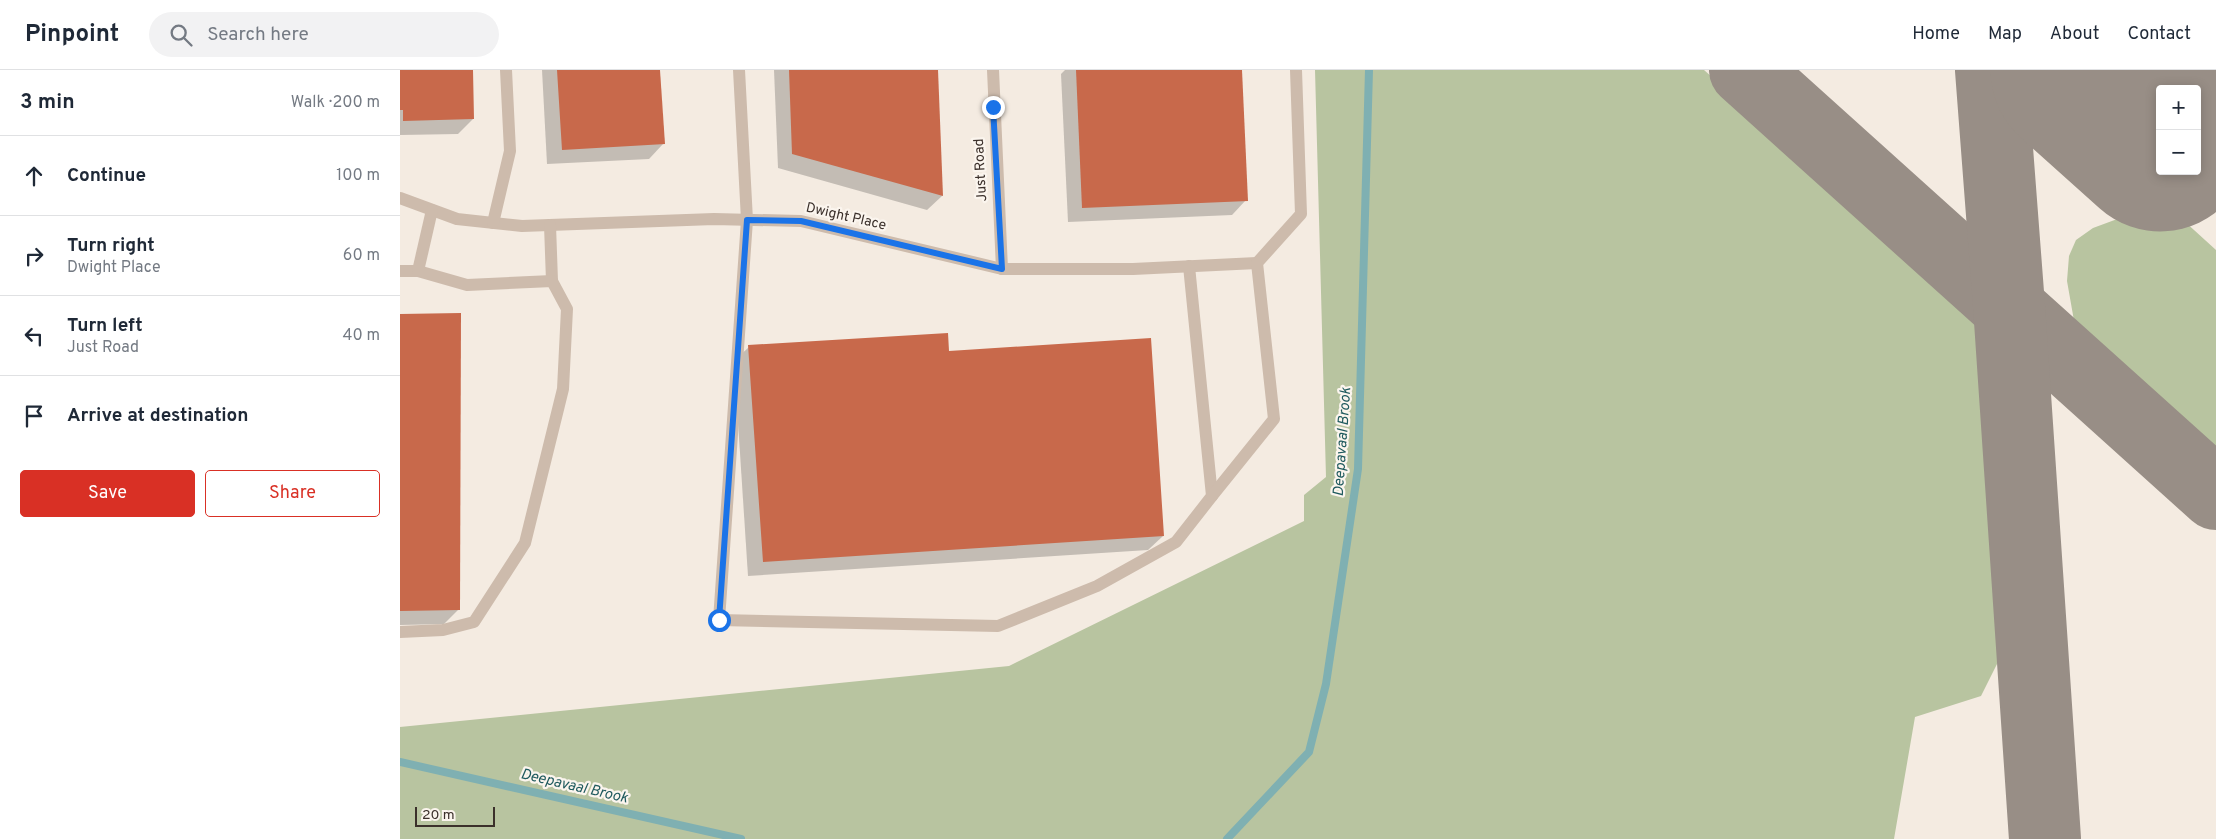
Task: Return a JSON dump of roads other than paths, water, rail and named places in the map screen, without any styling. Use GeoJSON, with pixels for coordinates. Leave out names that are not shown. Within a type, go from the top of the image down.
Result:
{"type":"FeatureCollection","features":[{"type":"Feature","properties":{"kind":"street"},"geometry":{"type":"LineString","coordinates":[[493,223],[510,151],[506,70]]}},
{"type":"Feature","properties":{"kind":"street"},"geometry":{"type":"LineString","coordinates":[[740,70],[747,220],[719,620],[998,626],[1097,586],[1176,542],[1274,419],[1257,263],[1301,214],[1296,70]]}},
{"type":"Feature","properties":{"kind":"street","name":"Just Road"},"geometry":{"type":"LineString","coordinates":[[993,70],[1002,269]]}},
{"type":"Feature","properties":{"kind":"street","name":"Dwight Place"},"geometry":{"type":"LineString","coordinates":[[400,198],[457,219],[522,226],[747,220],[801,221],[1002,269],[1257,263]]}},
{"type":"Feature","properties":{"kind":"street"},"geometry":{"type":"LineString","coordinates":[[418,271],[432,210]]}},
{"type":"Feature","properties":{"kind":"street"},"geometry":{"type":"LineString","coordinates":[[400,632],[443,630],[474,622],[525,543],[563,389],[567,309],[552,281],[550,225]]}},
{"type":"Feature","properties":{"kind":"street"},"geometry":{"type":"LineString","coordinates":[[1189,266],[1212,496]]}},
{"type":"Feature","properties":{"kind":"street"},"geometry":{"type":"LineString","coordinates":[[400,271],[418,271],[467,285],[552,281]]}},
{"type":"Feature","properties":{"kind":"waterway","name":"Deepavaal Brook"},"geometry":{"type":"LineString","coordinates":[[1227,839],[1309,752],[1326,684],[1358,469],[1369,70]]}},
{"type":"Feature","properties":{"kind":"waterway","name":"Deepavaal Brook"},"geometry":{"type":"LineString","coordinates":[[400,762],[741,839]]}}]}
